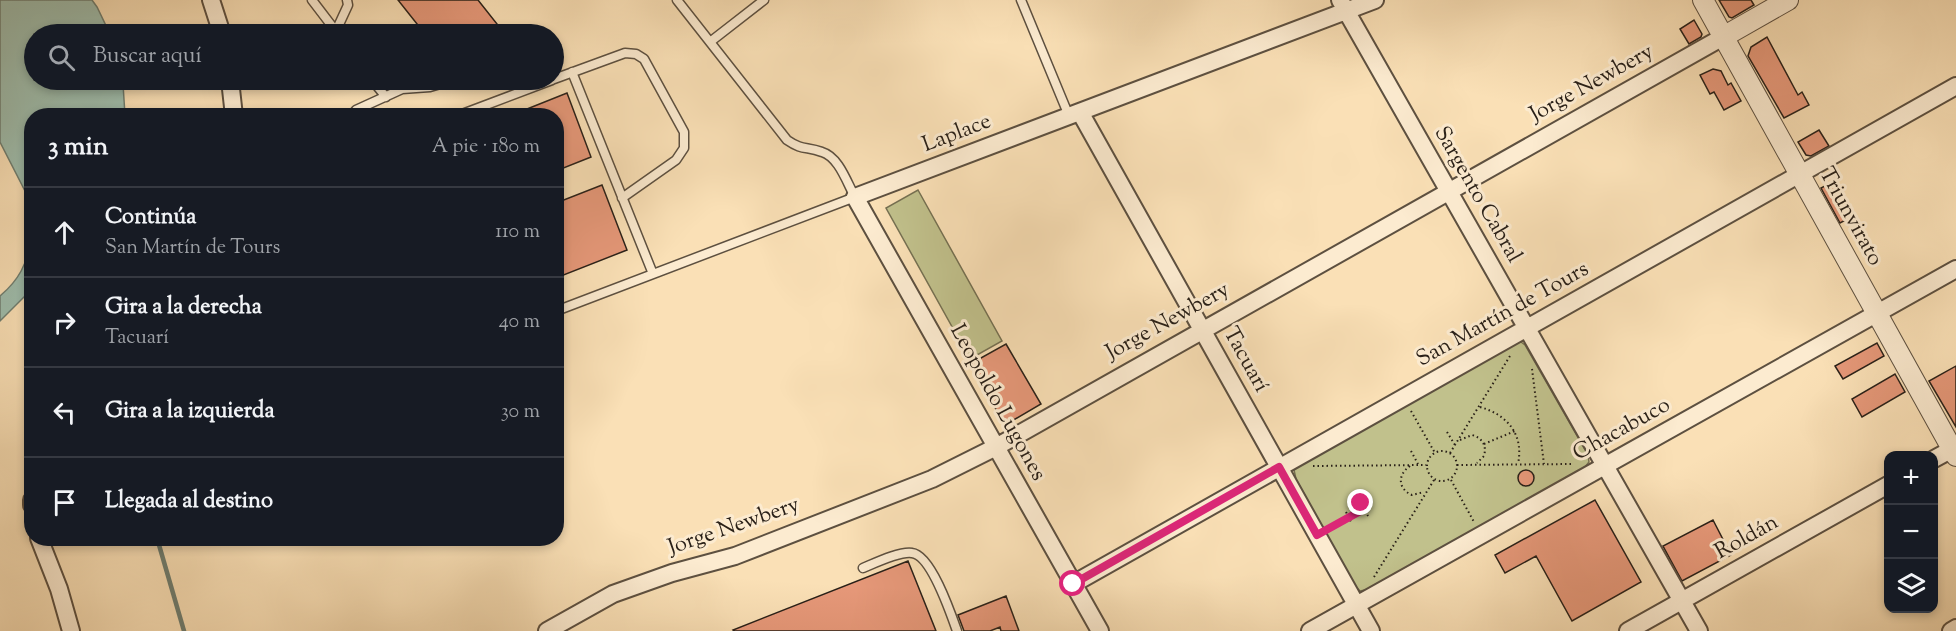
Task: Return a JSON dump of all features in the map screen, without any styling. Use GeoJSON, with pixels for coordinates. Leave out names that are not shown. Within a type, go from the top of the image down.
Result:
{"type":"FeatureCollection","features":[{"type":"Feature","properties":{"kind":"street"},"geometry":{"type":"LineString","coordinates":[[211,0],[219,24]]}},
{"type":"Feature","properties":{"kind":"street","name":"Laplace"},"geometry":{"type":"LineString","coordinates":[[855,197],[1074,114],[1343,5],[1375,0]]}},
{"type":"Feature","properties":{"kind":"street","name":"Triunvirato"},"geometry":{"type":"LineString","coordinates":[[1703,0],[1876,314],[1955,451]]}},
{"type":"Feature","properties":{"kind":"street","name":"Jorge Newbery"},"geometry":{"type":"LineString","coordinates":[[547,631],[613,594],[672,573],[735,556],[932,479],[996,447],[1788,0]]}},
{"type":"Feature","properties":{"kind":"street","name":"Sargento Cabral"},"geometry":{"type":"LineString","coordinates":[[1343,5],[1699,631]]}},
{"type":"Feature","properties":{"kind":"street","name":"San Martín de Tours"},"geometry":{"type":"LineString","coordinates":[[1073,584],[1956,86]]}},
{"type":"Feature","properties":{"kind":"street"},"geometry":{"type":"LineString","coordinates":[[232,90],[233,108]]}},
{"type":"Feature","properties":{"kind":"street","name":"Tacuarí"},"geometry":{"type":"LineString","coordinates":[[1074,114],[1202,331],[1371,631]]}},
{"type":"Feature","properties":{"kind":"street","name":"Leopoldo Lugones"},"geometry":{"type":"LineString","coordinates":[[855,197],[1100,631]]}},
{"type":"Feature","properties":{"kind":"street","name":"Chacabuco"},"geometry":{"type":"LineString","coordinates":[[1310,631],[1956,268]]}},
{"type":"Feature","properties":{"kind":"street"},"geometry":{"type":"LineString","coordinates":[[1938,457],[1955,451]]}},
{"type":"Feature","properties":{"kind":"street","name":"Roldán"},"geometry":{"type":"LineString","coordinates":[[1628,631],[1884,487]]}},
{"type":"Feature","properties":{"kind":"street"},"geometry":{"type":"LineString","coordinates":[[42,546],[59,589],[71,631]]}},
{"type":"Feature","properties":{"kind":"street"},"geometry":{"type":"LineString","coordinates":[[1951,631],[1956,628]]}},
{"type":"Feature","properties":{"kind":"lane"},"geometry":{"type":"LineString","coordinates":[[312,0],[330,24]]}},
{"type":"Feature","properties":{"kind":"lane"},"geometry":{"type":"LineString","coordinates":[[341,24],[348,5],[347,0]]}},
{"type":"Feature","properties":{"kind":"lane"},"geometry":{"type":"LineString","coordinates":[[677,0],[787,140],[798,148],[824,152],[837,163],[855,197]]}},
{"type":"Feature","properties":{"kind":"lane"},"geometry":{"type":"LineString","coordinates":[[710,42],[764,0]]}},
{"type":"Feature","properties":{"kind":"lane"},"geometry":{"type":"LineString","coordinates":[[1021,0],[1074,114]]}},
{"type":"Feature","properties":{"kind":"lane"},"geometry":{"type":"LineString","coordinates":[[564,75],[624,53],[636,54],[644,59],[684,132],[684,148],[676,160],[622,198]]}},
{"type":"Feature","properties":{"kind":"lane"},"geometry":{"type":"LineString","coordinates":[[572,72],[653,274]]}},
{"type":"Feature","properties":{"kind":"lane"},"geometry":{"type":"LineString","coordinates":[[380,90],[386,97]]}},
{"type":"Feature","properties":{"kind":"lane"},"geometry":{"type":"LineString","coordinates":[[361,108],[400,90]]}},
{"type":"Feature","properties":{"kind":"lane"},"geometry":{"type":"LineString","coordinates":[[478,108],[524,90]]}},
{"type":"Feature","properties":{"kind":"lane","name":"Laplace"},"geometry":{"type":"LineString","coordinates":[[564,309],[855,197]]}},
{"type":"Feature","properties":{"kind":"lane"},"geometry":{"type":"LineString","coordinates":[[863,568],[905,553],[919,555],[936,579],[957,631]]}},
{"type":"Feature","properties":{"kind":"path"},"geometry":{"type":"LineString","coordinates":[[1450,453],[1527,328]]}},
{"type":"Feature","properties":{"kind":"path"},"geometry":{"type":"LineString","coordinates":[[1531,362],[1544,464]]}},
{"type":"Feature","properties":{"kind":"path"},"geometry":{"type":"LineString","coordinates":[[1403,397],[1435,453]]}},
{"type":"Feature","properties":{"kind":"path"},"geometry":{"type":"LineString","coordinates":[[1479,406],[1498,414],[1515,431],[1519,449],[1518,465]]}},
{"type":"Feature","properties":{"kind":"path"},"geometry":{"type":"LineString","coordinates":[[1484,444],[1515,431]]}},
{"type":"Feature","properties":{"kind":"path"},"geometry":{"type":"LineString","coordinates":[[1448,432],[1455,445]]}},
{"type":"Feature","properties":{"kind":"path"},"geometry":{"type":"LineString","coordinates":[[1458,440],[1472,435],[1484,444],[1484,456],[1475,465]]}},
{"type":"Feature","properties":{"kind":"path"},"geometry":{"type":"LineString","coordinates":[[1411,451],[1419,465]]}},
{"type":"Feature","properties":{"kind":"path"},"geometry":{"type":"LineString","coordinates":[[1442,451],[1450,453],[1454,456],[1457,465],[1455,475],[1443,482],[1434,480],[1429,475],[1426,465],[1428,459],[1442,451]]}},
{"type":"Feature","properties":{"kind":"path"},"geometry":{"type":"LineString","coordinates":[[1457,465],[1574,464]]}},
{"type":"Feature","properties":{"kind":"path"},"geometry":{"type":"LineString","coordinates":[[1413,465],[1402,474],[1400,483],[1404,491],[1412,495],[1426,491]]}},
{"type":"Feature","properties":{"kind":"path"},"geometry":{"type":"LineString","coordinates":[[1314,466],[1426,465]]}},
{"type":"Feature","properties":{"kind":"path"},"geometry":{"type":"LineString","coordinates":[[1450,479],[1482,535]]}},
{"type":"Feature","properties":{"kind":"path"},"geometry":{"type":"LineString","coordinates":[[1374,577],[1434,480]]}},
{"type":"Feature","properties":{"kind":"path"},"geometry":{"type":"LineString","coordinates":[[1361,503],[1368,516]]}},
{"type":"Feature","properties":{"kind":"path"},"geometry":{"type":"LineString","coordinates":[[1317,535],[1364,509]]}},
{"type":"Feature","properties":{"kind":"path"},"geometry":{"type":"LineString","coordinates":[[1346,512],[1352,524]]}},
{"type":"Feature","properties":{"kind":"green space"},"geometry":{"type":"Polygon","coordinates":[[[918,190],[1002,341],[970,359],[886,208],[918,190]]]}},
{"type":"Feature","properties":{"kind":"green space"},"geometry":{"type":"Polygon","coordinates":[[[1521,342],[1525,345],[1588,455],[1589,462],[1585,467],[1370,589],[1360,591],[1354,585],[1296,479],[1294,470],[1297,465],[1515,343],[1521,342]]]}},
{"type":"Feature","properties":{"kind":"shaded area"},"geometry":{"type":"Polygon","coordinates":[[[0,0],[92,0],[105,24],[24,24],[24,90],[123,90],[125,108],[24,108],[24,189],[0,142],[0,0]]]}},
{"type":"Feature","properties":{"kind":"shaded area"},"geometry":{"type":"Polygon","coordinates":[[[24,264],[24,297],[0,321],[0,296],[24,264]]]}},
{"type":"Feature","properties":{"kind":"building"},"geometry":{"type":"Polygon","coordinates":[[[398,0],[478,0],[497,24],[417,24],[398,0]]]}},
{"type":"Feature","properties":{"kind":"building"},"geometry":{"type":"Polygon","coordinates":[[[1719,0],[1751,0],[1754,5],[1732,18],[1729,17],[1719,0]]]}},
{"type":"Feature","properties":{"kind":"building"},"geometry":{"type":"Polygon","coordinates":[[[1694,20],[1702,34],[1689,44],[1680,29],[1694,20]]]}},
{"type":"Feature","properties":{"kind":"building"},"geometry":{"type":"Polygon","coordinates":[[[1767,37],[1798,95],[1802,92],[1809,105],[1784,118],[1748,56],[1751,47],[1767,37]]]}},
{"type":"Feature","properties":{"kind":"building"},"geometry":{"type":"Polygon","coordinates":[[[1713,69],[1721,71],[1728,85],[1731,83],[1741,101],[1724,110],[1714,92],[1710,94],[1700,75],[1713,69]]]}},
{"type":"Feature","properties":{"kind":"building"},"geometry":{"type":"Polygon","coordinates":[[[567,93],[591,157],[564,168],[564,108],[530,108],[567,93]]]}},
{"type":"Feature","properties":{"kind":"building"},"geometry":{"type":"Polygon","coordinates":[[[1819,130],[1829,146],[1811,156],[1806,155],[1798,142],[1819,130]]]}},
{"type":"Feature","properties":{"kind":"building"},"geometry":{"type":"Polygon","coordinates":[[[1836,180],[1855,215],[1840,223],[1821,188],[1836,180]]]}},
{"type":"Feature","properties":{"kind":"building"},"geometry":{"type":"Polygon","coordinates":[[[602,185],[627,250],[564,275],[564,200],[602,185]]]}},
{"type":"Feature","properties":{"kind":"building"},"geometry":{"type":"Polygon","coordinates":[[[1877,343],[1884,356],[1843,379],[1835,366],[1877,343]]]}},
{"type":"Feature","properties":{"kind":"building"},"geometry":{"type":"Polygon","coordinates":[[[1006,344],[1041,404],[1005,425],[970,364],[1006,344]]]}},
{"type":"Feature","properties":{"kind":"building"},"geometry":{"type":"Polygon","coordinates":[[[1956,366],[1956,427],[1929,381],[1956,366]]]}},
{"type":"Feature","properties":{"kind":"building"},"geometry":{"type":"Polygon","coordinates":[[[1895,374],[1905,392],[1862,417],[1852,399],[1895,374]]]}},
{"type":"Feature","properties":{"kind":"building"},"geometry":{"type":"Polygon","coordinates":[[[1526,470],[1532,472],[1534,478],[1532,484],[1526,486],[1520,484],[1518,478],[1520,472],[1526,470]]]}},
{"type":"Feature","properties":{"kind":"building"},"geometry":{"type":"Polygon","coordinates":[[[1595,500],[1641,582],[1572,621],[1536,556],[1505,573],[1495,555],[1595,500]]]}},
{"type":"Feature","properties":{"kind":"building"},"geometry":{"type":"Polygon","coordinates":[[[1713,520],[1731,555],[1682,581],[1663,546],[1713,520]]]}},
{"type":"Feature","properties":{"kind":"building"},"geometry":{"type":"Polygon","coordinates":[[[908,561],[936,631],[733,630],[908,561]]]}},
{"type":"Feature","properties":{"kind":"building"},"geometry":{"type":"Polygon","coordinates":[[[1006,596],[1019,631],[1001,631],[1000,627],[990,631],[964,631],[958,615],[1006,596]]]}},
{"type":"Feature","properties":{"kind":"waterway"},"geometry":{"type":"LineString","coordinates":[[159,546],[184,631]]}},
{"type":"Feature","properties":{"kind":"route"},"geometry":{"type":"LineString","coordinates":[[1073,584],[1279,467],[1317,535],[1364,509],[1361,503]]}}]}
